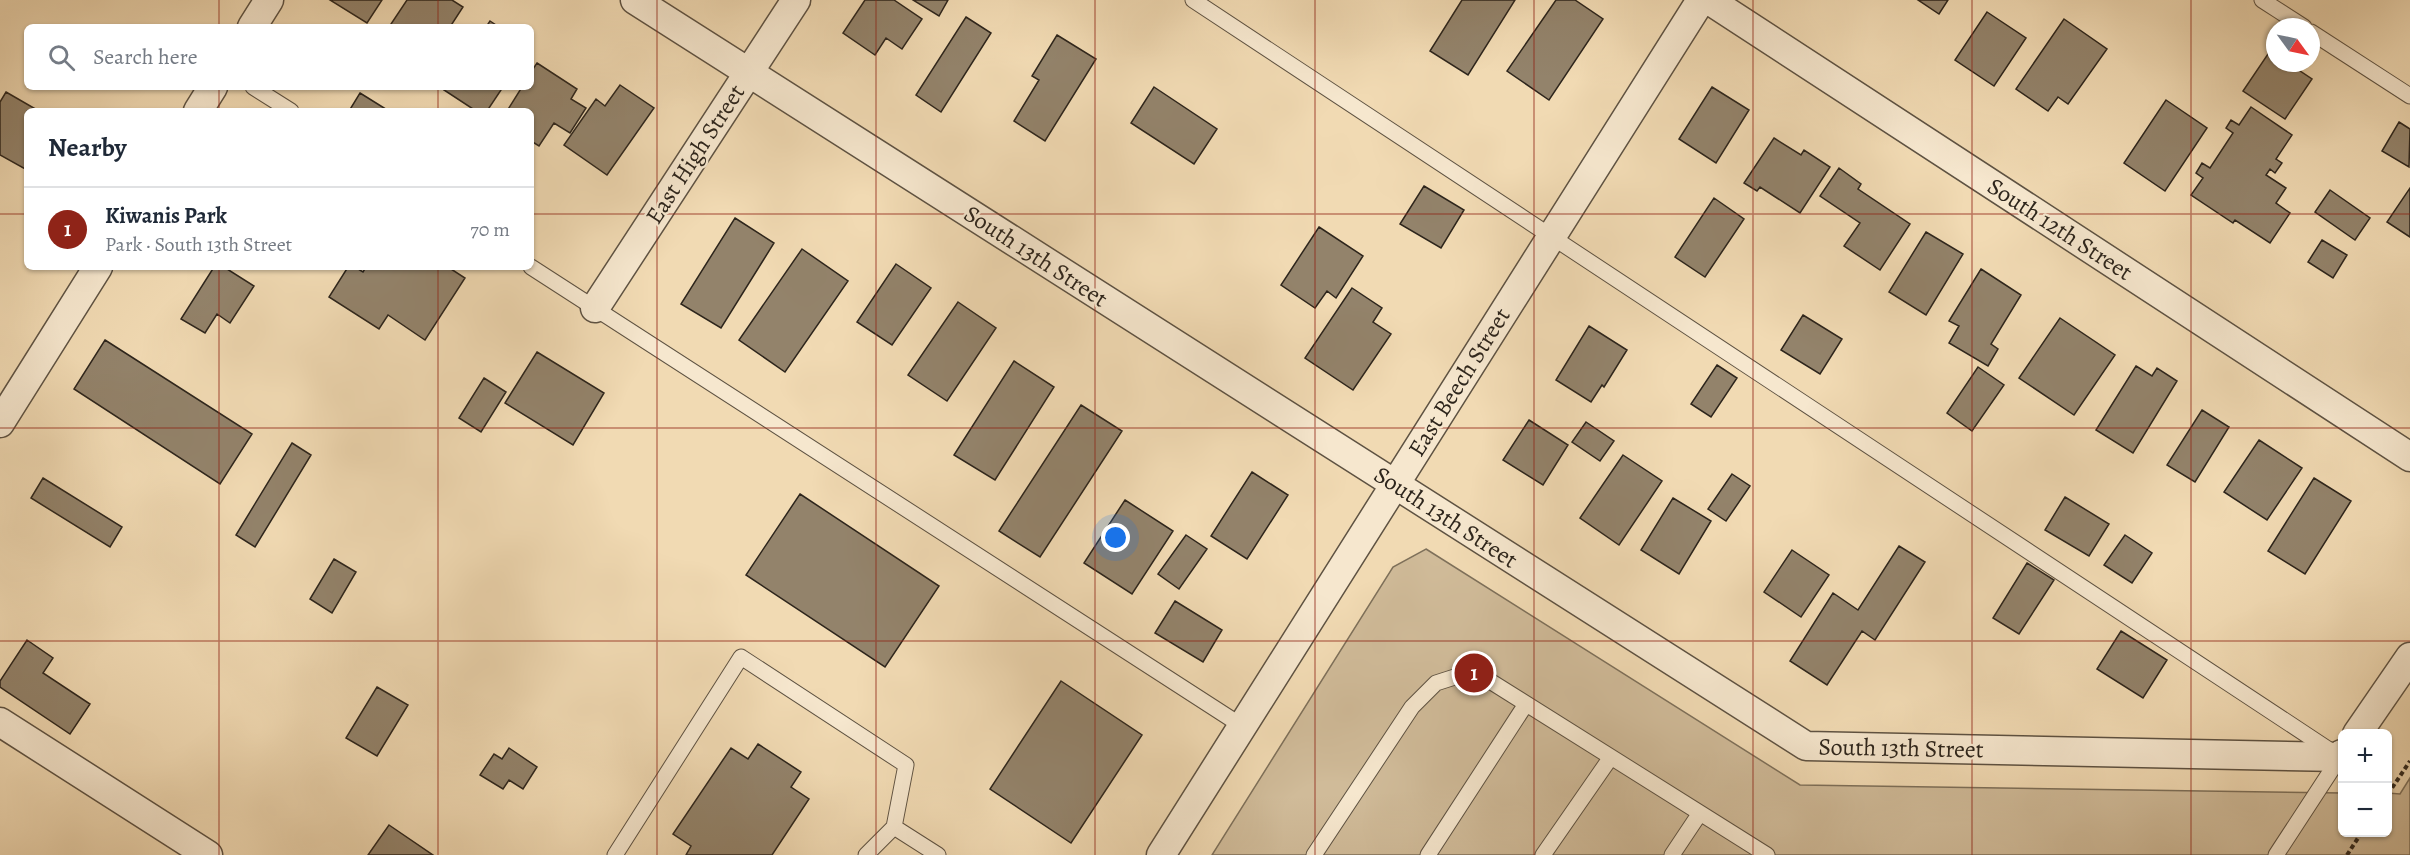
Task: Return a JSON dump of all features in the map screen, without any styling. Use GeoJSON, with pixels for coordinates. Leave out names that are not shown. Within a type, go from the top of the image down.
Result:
{"type":"FeatureCollection","features":[{"type":"Feature","properties":{"kind":"street"},"geometry":{"type":"LineString","coordinates":[[254,24],[269,0]]}},
{"type":"Feature","properties":{"kind":"street","name":"South 13th Street"},"geometry":{"type":"LineString","coordinates":[[635,0],[1806,746],[2338,756]]}},
{"type":"Feature","properties":{"kind":"street","name":"East High Street"},"geometry":{"type":"LineString","coordinates":[[594,308],[796,0]]}},
{"type":"Feature","properties":{"kind":"street","name":"East Beech Street"},"geometry":{"type":"LineString","coordinates":[[1161,855],[1701,0]]}},
{"type":"Feature","properties":{"kind":"street","name":"South 12th Street"},"geometry":{"type":"LineString","coordinates":[[1709,0],[2410,457]]}},
{"type":"Feature","properties":{"kind":"street"},"geometry":{"type":"LineString","coordinates":[[200,108],[211,90]]}},
{"type":"Feature","properties":{"kind":"street"},"geometry":{"type":"LineString","coordinates":[[0,423],[96,270]]}},
{"type":"Feature","properties":{"kind":"street"},"geometry":{"type":"LineString","coordinates":[[2360,729],[2410,657]]}},
{"type":"Feature","properties":{"kind":"street"},"geometry":{"type":"LineString","coordinates":[[0,722],[208,855]]}},
{"type":"Feature","properties":{"kind":"lane"},"geometry":{"type":"LineString","coordinates":[[1193,0],[2338,753]]}},
{"type":"Feature","properties":{"kind":"lane"},"geometry":{"type":"LineString","coordinates":[[2262,0],[2290,18]]}},
{"type":"Feature","properties":{"kind":"lane"},"geometry":{"type":"LineString","coordinates":[[2320,38],[2410,96]]}},
{"type":"Feature","properties":{"kind":"lane"},"geometry":{"type":"LineString","coordinates":[[259,90],[286,108]]}},
{"type":"Feature","properties":{"kind":"lane"},"geometry":{"type":"LineString","coordinates":[[534,269],[1242,726]]}},
{"type":"Feature","properties":{"kind":"lane"},"geometry":{"type":"LineString","coordinates":[[615,855],[741,657],[906,765],[894,827],[866,855]]}},
{"type":"Feature","properties":{"kind":"lane"},"geometry":{"type":"LineString","coordinates":[[1314,855],[1412,707],[1436,683],[1464,674],[1482,676],[1767,855]]}},
{"type":"Feature","properties":{"kind":"lane"},"geometry":{"type":"LineString","coordinates":[[1428,855],[1527,704]]}},
{"type":"Feature","properties":{"kind":"lane"},"geometry":{"type":"LineString","coordinates":[[1544,855],[1611,757]]}},
{"type":"Feature","properties":{"kind":"lane"},"geometry":{"type":"LineString","coordinates":[[2276,855],[2338,762]]}},
{"type":"Feature","properties":{"kind":"lane"},"geometry":{"type":"LineString","coordinates":[[1672,855],[1700,813]]}},
{"type":"Feature","properties":{"kind":"lane"},"geometry":{"type":"LineString","coordinates":[[894,827],[938,855]]}},
{"type":"Feature","properties":{"kind":"path"},"geometry":{"type":"LineString","coordinates":[[2392,788],[2410,760]]}},
{"type":"Feature","properties":{"kind":"path"},"geometry":{"type":"LineString","coordinates":[[2347,855],[2359,837]]}},
{"type":"Feature","properties":{"kind":"shaded area"},"geometry":{"type":"Polygon","coordinates":[[[1426,549],[1800,785],[2338,793],[2338,837],[2392,837],[2392,793],[2400,794],[2410,778],[2410,855],[1212,855],[1393,567],[1426,549]]]}},
{"type":"Feature","properties":{"kind":"building"},"geometry":{"type":"Polygon","coordinates":[[[330,0],[382,0],[367,23],[330,0]]]}},
{"type":"Feature","properties":{"kind":"building"},"geometry":{"type":"Polygon","coordinates":[[[407,0],[452,0],[463,7],[452,24],[391,24],[407,0]]]}},
{"type":"Feature","properties":{"kind":"building"},"geometry":{"type":"Polygon","coordinates":[[[865,0],[894,0],[922,19],[902,49],[886,38],[875,55],[843,33],[865,0]]]}},
{"type":"Feature","properties":{"kind":"building"},"geometry":{"type":"Polygon","coordinates":[[[913,0],[948,0],[939,16],[913,0]]]}},
{"type":"Feature","properties":{"kind":"building"},"geometry":{"type":"Polygon","coordinates":[[[1462,0],[1515,0],[1468,75],[1430,51],[1462,0]]]}},
{"type":"Feature","properties":{"kind":"building"},"geometry":{"type":"Polygon","coordinates":[[[1556,0],[1575,0],[1603,19],[1549,100],[1507,71],[1556,0]]]}},
{"type":"Feature","properties":{"kind":"building"},"geometry":{"type":"Polygon","coordinates":[[[1918,0],[1948,0],[1939,14],[1918,0]]]}},
{"type":"Feature","properties":{"kind":"building"},"geometry":{"type":"Polygon","coordinates":[[[1987,12],[2026,38],[1994,86],[1955,60],[1987,12]]]}},
{"type":"Feature","properties":{"kind":"building"},"geometry":{"type":"Polygon","coordinates":[[[966,17],[991,33],[941,112],[916,95],[966,17]]]}},
{"type":"Feature","properties":{"kind":"building"},"geometry":{"type":"Polygon","coordinates":[[[2064,19],[2107,49],[2068,104],[2058,97],[2048,111],[2016,89],[2064,19]]]}},
{"type":"Feature","properties":{"kind":"building"},"geometry":{"type":"Polygon","coordinates":[[[1057,35],[1096,59],[1045,141],[1014,121],[1039,80],[1032,76],[1057,35]]]}},
{"type":"Feature","properties":{"kind":"building"},"geometry":{"type":"Polygon","coordinates":[[[2266,57],[2266,72],[2302,72],[2312,79],[2285,119],[2243,91],[2266,57]]]}},
{"type":"Feature","properties":{"kind":"building"},"geometry":{"type":"Polygon","coordinates":[[[537,63],[577,89],[571,99],[586,108],[570,133],[554,123],[539,146],[534,143],[534,108],[509,108],[520,90],[534,90],[534,68],[537,63]]]}},
{"type":"Feature","properties":{"kind":"building"},"geometry":{"type":"Polygon","coordinates":[[[620,85],[654,108],[607,175],[564,145],[596,99],[605,106],[620,85]]]}},
{"type":"Feature","properties":{"kind":"building"},"geometry":{"type":"Polygon","coordinates":[[[1154,87],[1217,129],[1194,164],[1131,123],[1154,87]]]}},
{"type":"Feature","properties":{"kind":"building"},"geometry":{"type":"Polygon","coordinates":[[[1712,87],[1749,110],[1716,163],[1679,139],[1712,87]]]}},
{"type":"Feature","properties":{"kind":"building"},"geometry":{"type":"Polygon","coordinates":[[[444,90],[501,90],[489,108],[471,108],[444,90]]]}},
{"type":"Feature","properties":{"kind":"building"},"geometry":{"type":"Polygon","coordinates":[[[6,92],[34,108],[24,108],[24,168],[0,155],[0,102],[6,92]]]}},
{"type":"Feature","properties":{"kind":"building"},"geometry":{"type":"Polygon","coordinates":[[[360,93],[384,108],[351,108],[360,93]]]}},
{"type":"Feature","properties":{"kind":"building"},"geometry":{"type":"Polygon","coordinates":[[[2166,100],[2207,128],[2165,191],[2124,163],[2166,100]]]}},
{"type":"Feature","properties":{"kind":"building"},"geometry":{"type":"Polygon","coordinates":[[[2251,107],[2292,135],[2276,159],[2282,163],[2275,173],[2270,169],[2266,175],[2286,188],[2276,203],[2290,213],[2270,243],[2235,220],[2233,223],[2191,195],[2203,178],[2196,173],[2202,163],[2210,168],[2233,133],[2226,128],[2231,120],[2239,125],[2251,107]]]}},
{"type":"Feature","properties":{"kind":"building"},"geometry":{"type":"Polygon","coordinates":[[[2399,122],[2410,129],[2409,167],[2382,151],[2399,122]]]}},
{"type":"Feature","properties":{"kind":"building"},"geometry":{"type":"Polygon","coordinates":[[[1774,138],[1801,155],[1804,150],[1830,167],[1800,213],[1760,187],[1757,191],[1744,183],[1774,138]]]}},
{"type":"Feature","properties":{"kind":"building"},"geometry":{"type":"Polygon","coordinates":[[[1839,168],[1861,184],[1858,189],[1910,224],[1880,270],[1844,246],[1860,223],[1820,196],[1839,168]]]}},
{"type":"Feature","properties":{"kind":"building"},"geometry":{"type":"Polygon","coordinates":[[[1424,186],[1464,210],[1441,248],[1400,224],[1424,186]]]}},
{"type":"Feature","properties":{"kind":"building"},"geometry":{"type":"Polygon","coordinates":[[[2410,188],[2410,237],[2387,222],[2410,188]]]}},
{"type":"Feature","properties":{"kind":"building"},"geometry":{"type":"Polygon","coordinates":[[[2330,190],[2370,218],[2355,240],[2315,212],[2330,190]]]}},
{"type":"Feature","properties":{"kind":"building"},"geometry":{"type":"Polygon","coordinates":[[[1714,198],[1744,219],[1705,277],[1675,257],[1714,198]]]}},
{"type":"Feature","properties":{"kind":"building"},"geometry":{"type":"Polygon","coordinates":[[[735,218],[774,243],[721,328],[681,304],[735,218]]]}},
{"type":"Feature","properties":{"kind":"building"},"geometry":{"type":"Polygon","coordinates":[[[1319,227],[1363,256],[1336,298],[1327,291],[1315,308],[1281,285],[1319,227]]]}},
{"type":"Feature","properties":{"kind":"building"},"geometry":{"type":"Polygon","coordinates":[[[1926,232],[1963,254],[1926,315],[1889,292],[1926,232]]]}},
{"type":"Feature","properties":{"kind":"building"},"geometry":{"type":"Polygon","coordinates":[[[2322,240],[2347,255],[2333,278],[2308,262],[2322,240]]]}},
{"type":"Feature","properties":{"kind":"building"},"geometry":{"type":"Polygon","coordinates":[[[802,249],[848,281],[785,372],[739,340],[802,249]]]}},
{"type":"Feature","properties":{"kind":"building"},"geometry":{"type":"Polygon","coordinates":[[[896,264],[931,288],[892,345],[857,322],[896,264]]]}},
{"type":"Feature","properties":{"kind":"building"},"geometry":{"type":"Polygon","coordinates":[[[1981,269],[2021,295],[1991,344],[1998,349],[1988,366],[1949,343],[1959,326],[1949,321],[1981,269]]]}},
{"type":"Feature","properties":{"kind":"building"},"geometry":{"type":"Polygon","coordinates":[[[212,270],[229,270],[254,286],[230,323],[217,314],[205,333],[181,319],[212,270]]]}},
{"type":"Feature","properties":{"kind":"building"},"geometry":{"type":"Polygon","coordinates":[[[346,270],[363,272],[364,270],[453,270],[465,278],[425,340],[388,315],[379,329],[329,297],[346,270]]]}},
{"type":"Feature","properties":{"kind":"building"},"geometry":{"type":"Polygon","coordinates":[[[1352,288],[1382,308],[1373,322],[1391,334],[1353,390],[1305,358],[1352,288]]]}},
{"type":"Feature","properties":{"kind":"building"},"geometry":{"type":"Polygon","coordinates":[[[958,302],[996,328],[947,401],[908,375],[958,302]]]}},
{"type":"Feature","properties":{"kind":"building"},"geometry":{"type":"Polygon","coordinates":[[[1803,315],[1842,339],[1820,374],[1781,350],[1803,315]]]}},
{"type":"Feature","properties":{"kind":"building"},"geometry":{"type":"Polygon","coordinates":[[[2060,318],[2115,355],[2074,415],[2019,378],[2060,318]]]}},
{"type":"Feature","properties":{"kind":"building"},"geometry":{"type":"Polygon","coordinates":[[[1589,326],[1627,350],[1604,387],[1602,385],[1591,402],[1556,380],[1589,326]]]}},
{"type":"Feature","properties":{"kind":"building"},"geometry":{"type":"Polygon","coordinates":[[[105,340],[252,434],[220,484],[74,389],[105,340]]]}},
{"type":"Feature","properties":{"kind":"building"},"geometry":{"type":"Polygon","coordinates":[[[537,352],[604,393],[573,445],[505,403],[537,352]]]}},
{"type":"Feature","properties":{"kind":"building"},"geometry":{"type":"Polygon","coordinates":[[[1014,361],[1054,387],[995,480],[954,455],[1014,361]]]}},
{"type":"Feature","properties":{"kind":"building"},"geometry":{"type":"Polygon","coordinates":[[[1717,365],[1737,378],[1711,417],[1691,404],[1717,365]]]}},
{"type":"Feature","properties":{"kind":"building"},"geometry":{"type":"Polygon","coordinates":[[[2136,366],[2152,376],[2157,368],[2177,381],[2133,453],[2096,430],[2136,366]]]}},
{"type":"Feature","properties":{"kind":"building"},"geometry":{"type":"Polygon","coordinates":[[[1978,367],[2004,385],[1972,431],[1947,413],[1978,367]]]}},
{"type":"Feature","properties":{"kind":"building"},"geometry":{"type":"Polygon","coordinates":[[[484,378],[506,392],[481,432],[459,418],[484,378]]]}},
{"type":"Feature","properties":{"kind":"building"},"geometry":{"type":"Polygon","coordinates":[[[1081,405],[1122,431],[1040,557],[999,531],[1081,405]]]}},
{"type":"Feature","properties":{"kind":"building"},"geometry":{"type":"Polygon","coordinates":[[[2202,410],[2229,427],[2195,482],[2167,465],[2202,410]]]}},
{"type":"Feature","properties":{"kind":"building"},"geometry":{"type":"Polygon","coordinates":[[[1529,420],[1568,445],[1543,485],[1503,460],[1529,420]]]}},
{"type":"Feature","properties":{"kind":"building"},"geometry":{"type":"Polygon","coordinates":[[[1586,422],[1614,441],[1600,461],[1572,442],[1586,422]]]}},
{"type":"Feature","properties":{"kind":"building"},"geometry":{"type":"Polygon","coordinates":[[[2259,440],[2302,468],[2267,520],[2224,492],[2259,440]]]}},
{"type":"Feature","properties":{"kind":"building"},"geometry":{"type":"Polygon","coordinates":[[[292,443],[311,455],[255,547],[236,535],[292,443]]]}},
{"type":"Feature","properties":{"kind":"building"},"geometry":{"type":"Polygon","coordinates":[[[1623,455],[1662,481],[1619,545],[1580,518],[1623,455]]]}},
{"type":"Feature","properties":{"kind":"building"},"geometry":{"type":"Polygon","coordinates":[[[1252,472],[1288,495],[1247,559],[1211,536],[1252,472]]]}},
{"type":"Feature","properties":{"kind":"building"},"geometry":{"type":"Polygon","coordinates":[[[1732,474],[1750,486],[1726,521],[1708,509],[1732,474]]]}},
{"type":"Feature","properties":{"kind":"building"},"geometry":{"type":"Polygon","coordinates":[[[43,478],[122,527],[110,547],[31,498],[43,478]]]}},
{"type":"Feature","properties":{"kind":"building"},"geometry":{"type":"Polygon","coordinates":[[[2314,478],[2351,501],[2305,574],[2268,551],[2314,478]]]}},
{"type":"Feature","properties":{"kind":"building"},"geometry":{"type":"Polygon","coordinates":[[[800,494],[939,586],[885,667],[746,575],[800,494]]]}},
{"type":"Feature","properties":{"kind":"building"},"geometry":{"type":"Polygon","coordinates":[[[2065,497],[2109,524],[2089,556],[2045,530],[2065,497]]]}},
{"type":"Feature","properties":{"kind":"building"},"geometry":{"type":"Polygon","coordinates":[[[1673,498],[1711,521],[1679,574],[1641,550],[1673,498]]]}},
{"type":"Feature","properties":{"kind":"building"},"geometry":{"type":"Polygon","coordinates":[[[1125,500],[1173,531],[1132,594],[1084,563],[1125,500]]]}},
{"type":"Feature","properties":{"kind":"building"},"geometry":{"type":"Polygon","coordinates":[[[1186,535],[1207,549],[1179,589],[1158,574],[1186,535]]]}},
{"type":"Feature","properties":{"kind":"building"},"geometry":{"type":"Polygon","coordinates":[[[2125,535],[2152,553],[2132,583],[2104,565],[2125,535]]]}},
{"type":"Feature","properties":{"kind":"building"},"geometry":{"type":"Polygon","coordinates":[[[1899,546],[1925,562],[1875,640],[1862,631],[1827,685],[1790,661],[1833,593],[1858,610],[1899,546]]]}},
{"type":"Feature","properties":{"kind":"building"},"geometry":{"type":"Polygon","coordinates":[[[1792,550],[1829,575],[1801,617],[1764,592],[1792,550]]]}},
{"type":"Feature","properties":{"kind":"building"},"geometry":{"type":"Polygon","coordinates":[[[334,559],[356,572],[332,613],[310,599],[334,559]]]}},
{"type":"Feature","properties":{"kind":"building"},"geometry":{"type":"Polygon","coordinates":[[[2027,563],[2054,580],[2019,634],[1993,618],[2027,563]]]}},
{"type":"Feature","properties":{"kind":"building"},"geometry":{"type":"Polygon","coordinates":[[[1175,601],[1222,630],[1203,662],[1155,633],[1175,601]]]}},
{"type":"Feature","properties":{"kind":"building"},"geometry":{"type":"Polygon","coordinates":[[[2121,631],[2167,660],[2143,698],[2097,669],[2121,631]]]}},
{"type":"Feature","properties":{"kind":"building"},"geometry":{"type":"Polygon","coordinates":[[[27,640],[53,658],[43,673],[90,704],[70,734],[0,687],[0,681],[27,640]]]}},
{"type":"Feature","properties":{"kind":"building"},"geometry":{"type":"Polygon","coordinates":[[[1061,681],[1142,735],[1071,843],[990,789],[1061,681]]]}},
{"type":"Feature","properties":{"kind":"building"},"geometry":{"type":"Polygon","coordinates":[[[377,687],[408,705],[377,756],[346,738],[377,687]]]}},
{"type":"Feature","properties":{"kind":"building"},"geometry":{"type":"Polygon","coordinates":[[[758,744],[801,772],[791,787],[809,799],[772,855],[686,855],[691,846],[673,834],[731,748],[748,759],[758,744]]]}},
{"type":"Feature","properties":{"kind":"building"},"geometry":{"type":"Polygon","coordinates":[[[509,748],[537,767],[523,789],[509,780],[503,789],[480,775],[494,754],[502,759],[509,748]]]}},
{"type":"Feature","properties":{"kind":"building"},"geometry":{"type":"Polygon","coordinates":[[[389,825],[433,855],[368,855],[389,825]]]}},
{"type":"Feature","properties":{"kind":"place","name":"Kiwanis Park"},"geometry":{"type":"Point","coordinates":[1474,673]}}]}
